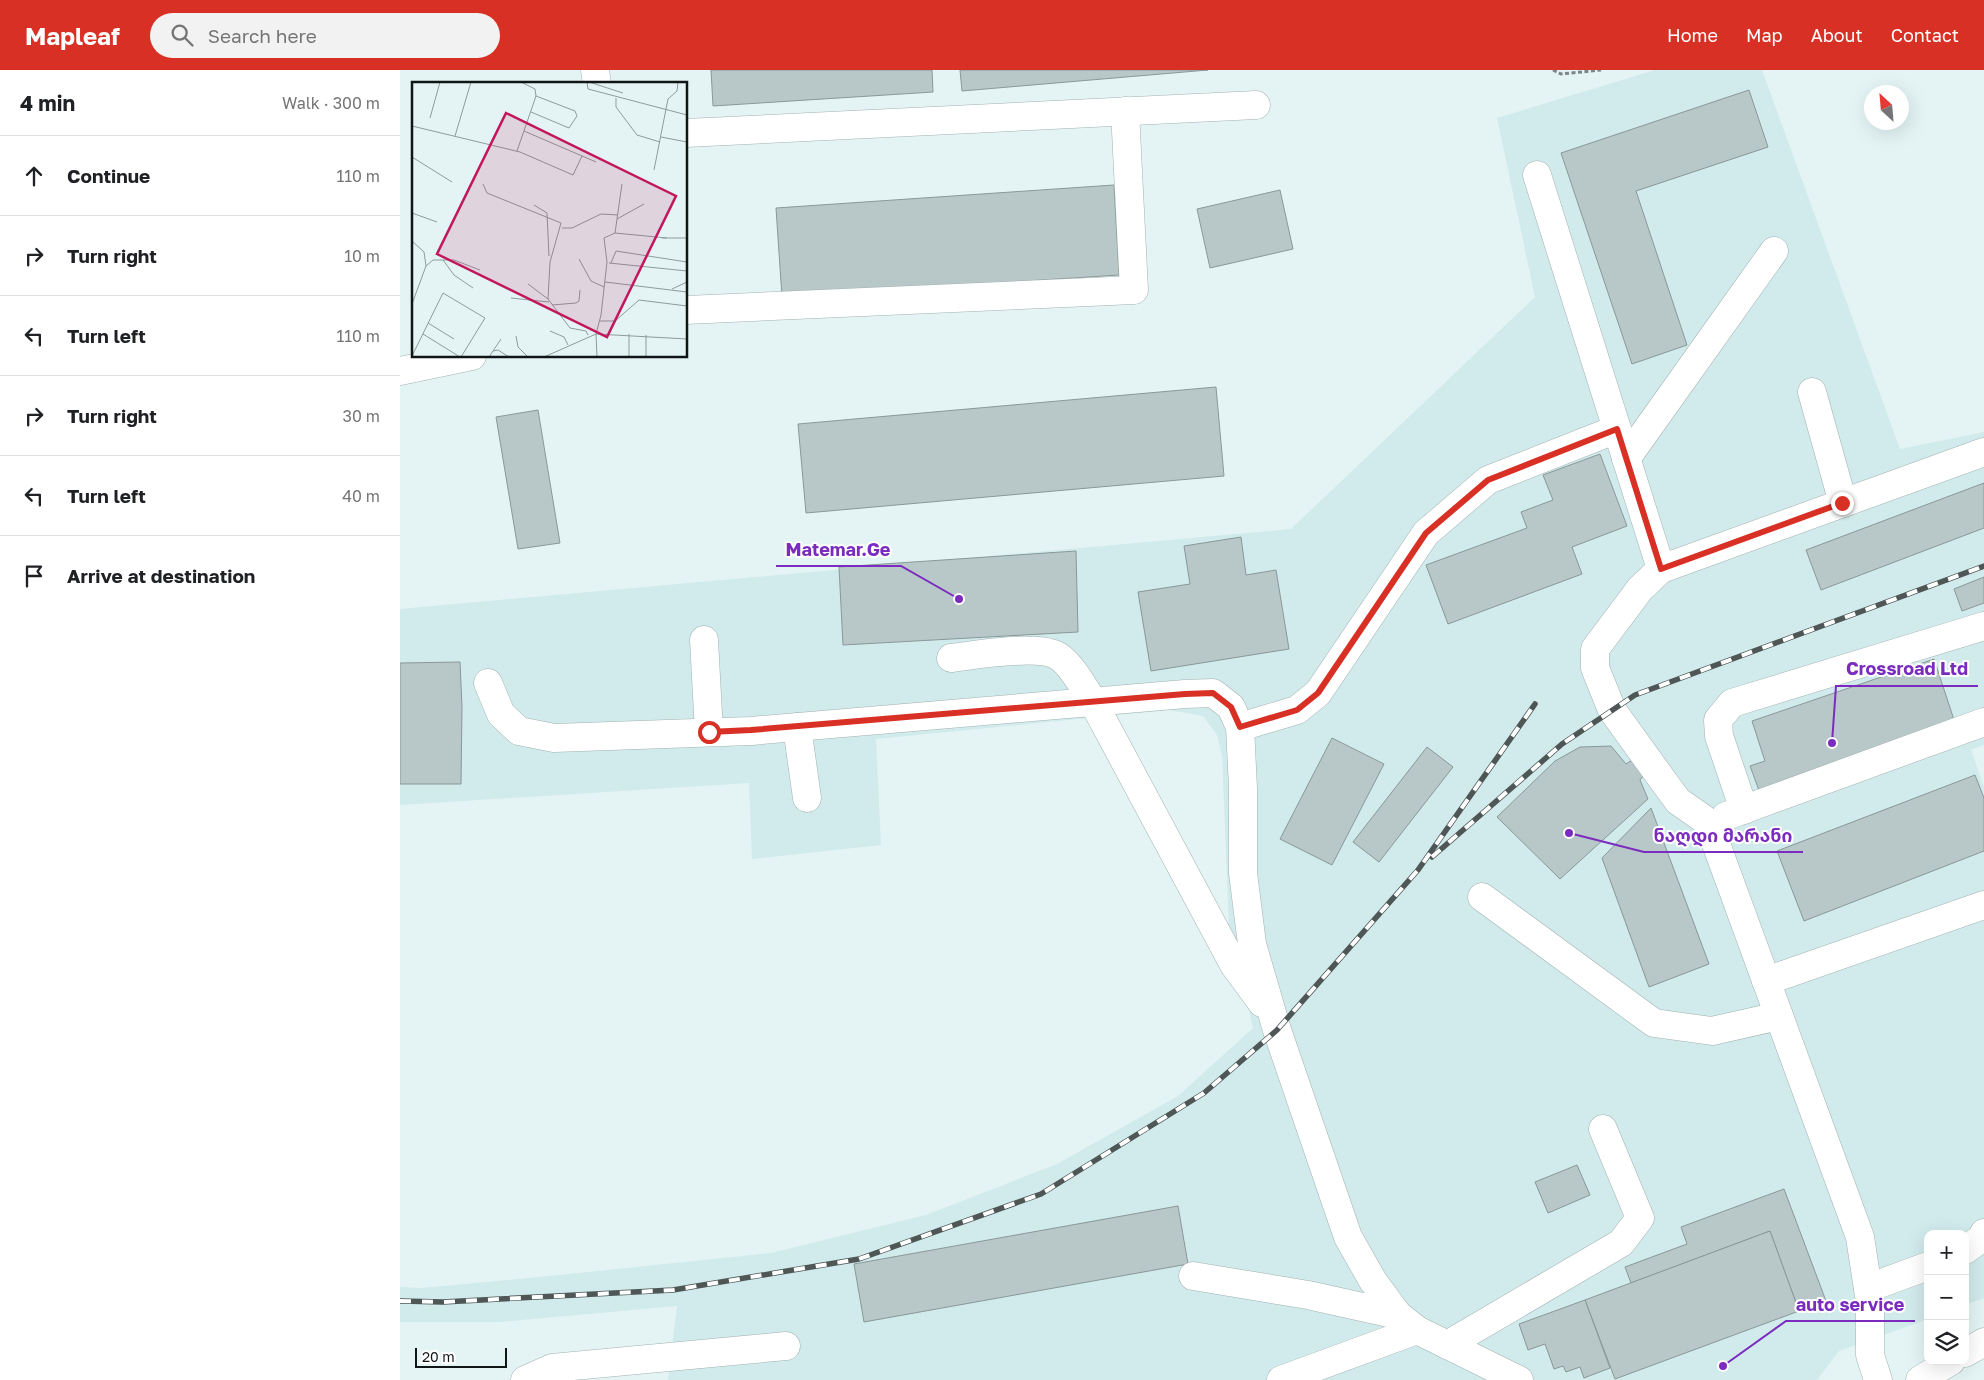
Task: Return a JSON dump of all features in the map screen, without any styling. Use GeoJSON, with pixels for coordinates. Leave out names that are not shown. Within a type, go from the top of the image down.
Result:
{"type":"FeatureCollection","features":[{"type":"Feature","properties":{"kind":"street"},"geometry":{"type":"LineString","coordinates":[[688,133],[1256,105]]}},
{"type":"Feature","properties":{"kind":"street"},"geometry":{"type":"LineString","coordinates":[[688,310],[1134,290],[1125,111]]}},
{"type":"Feature","properties":{"kind":"street"},"geometry":{"type":"LineString","coordinates":[[1537,175],[1661,569]]}},
{"type":"Feature","properties":{"kind":"street"},"geometry":{"type":"LineString","coordinates":[[1626,459],[1774,251]]}},
{"type":"Feature","properties":{"kind":"street"},"geometry":{"type":"LineString","coordinates":[[400,371],[462,358]]}},
{"type":"Feature","properties":{"kind":"street"},"geometry":{"type":"LineString","coordinates":[[1812,392],[1842,503]]}},
{"type":"Feature","properties":{"kind":"street"},"geometry":{"type":"LineString","coordinates":[[1240,727],[1297,710],[1318,693],[1426,533],[1488,480],[1617,429]]}},
{"type":"Feature","properties":{"kind":"street"},"geometry":{"type":"LineString","coordinates":[[1878,1380],[1870,1356],[1870,1302],[1860,1237],[1708,822],[1678,801],[1612,710],[1595,668],[1595,649],[1640,589],[1661,569],[1984,452]]}},
{"type":"Feature","properties":{"kind":"street"},"geometry":{"type":"LineString","coordinates":[[1744,810],[1719,736],[1718,720],[1732,703],[1984,626]]}},
{"type":"Feature","properties":{"kind":"street"},"geometry":{"type":"LineString","coordinates":[[704,640],[709,732]]}},
{"type":"Feature","properties":{"kind":"street"},"geometry":{"type":"LineString","coordinates":[[951,658],[1039,650],[1058,656],[1071,669],[1093,702],[1234,965],[1275,1020]]}},
{"type":"Feature","properties":{"kind":"street"},"geometry":{"type":"LineString","coordinates":[[488,683],[501,714],[519,730],[554,738],[751,730],[1213,693],[1231,707],[1240,727],[1243,788],[1243,873],[1252,944],[1275,1020],[1348,1237],[1373,1281],[1407,1323]]}},
{"type":"Feature","properties":{"kind":"street"},"geometry":{"type":"LineString","coordinates":[[1708,822],[1984,722]]}},
{"type":"Feature","properties":{"kind":"street"},"geometry":{"type":"LineString","coordinates":[[798,726],[807,798]]}},
{"type":"Feature","properties":{"kind":"street"},"geometry":{"type":"LineString","coordinates":[[1482,897],[1654,1023],[1712,1032],[1779,1016]]}},
{"type":"Feature","properties":{"kind":"street"},"geometry":{"type":"LineString","coordinates":[[1766,981],[1984,905]]}},
{"type":"Feature","properties":{"kind":"street"},"geometry":{"type":"LineString","coordinates":[[1447,1345],[1621,1243],[1640,1218],[1603,1129]]}},
{"type":"Feature","properties":{"kind":"street"},"geometry":{"type":"LineString","coordinates":[[1969,1247],[1982,1238],[1984,1233]]}},
{"type":"Feature","properties":{"kind":"street"},"geometry":{"type":"LineString","coordinates":[[1868,1288],[1924,1267]]}},
{"type":"Feature","properties":{"kind":"street"},"geometry":{"type":"LineString","coordinates":[[1193,1276],[1308,1295],[1407,1323],[1519,1380]]}},
{"type":"Feature","properties":{"kind":"street"},"geometry":{"type":"LineString","coordinates":[[1281,1380],[1407,1323]]}},
{"type":"Feature","properties":{"kind":"street"},"geometry":{"type":"LineString","coordinates":[[1969,1351],[1984,1342]]}},
{"type":"Feature","properties":{"kind":"street"},"geometry":{"type":"LineString","coordinates":[[524,1380],[552,1368],[786,1346]]}},
{"type":"Feature","properties":{"kind":"street"},"geometry":{"type":"LineString","coordinates":[[1920,1380],[1944,1365]]}},
{"type":"Feature","properties":{"kind":"path"},"geometry":{"type":"LineString","coordinates":[[1554,70],[1561,74],[1601,70]]}},
{"type":"Feature","properties":{"kind":"shaded area"},"geometry":{"type":"Polygon","coordinates":[[[1655,70],[1762,70],[1900,449],[1984,432],[1984,745],[1971,750],[1984,787],[1984,1298],[1969,1304],[1969,1230],[1924,1230],[1924,1320],[1839,1351],[1817,1380],[668,1380],[677,1306],[500,1322],[400,1322],[400,1287],[422,1288],[771,1253],[926,1215],[1057,1164],[1178,1096],[1253,1028],[1229,926],[1222,755],[1217,735],[1203,716],[1169,710],[876,739],[881,845],[752,859],[749,783],[400,805],[400,609],[1291,529],[1535,297],[1497,118],[1655,70]]]}},
{"type":"Feature","properties":{"kind":"building"},"geometry":{"type":"Polygon","coordinates":[[[711,70],[932,70],[933,92],[713,106],[711,70]]]}},
{"type":"Feature","properties":{"kind":"building"},"geometry":{"type":"Polygon","coordinates":[[[960,70],[1208,70],[962,91],[960,70]]]}},
{"type":"Feature","properties":{"kind":"building"},"geometry":{"type":"Polygon","coordinates":[[[1749,90],[1768,147],[1636,191],[1687,345],[1632,364],[1561,153],[1749,90]]]}},
{"type":"Feature","properties":{"kind":"building"},"geometry":{"type":"Polygon","coordinates":[[[1114,185],[1119,275],[782,297],[776,208],[1114,185]]]}},
{"type":"Feature","properties":{"kind":"building"},"geometry":{"type":"Polygon","coordinates":[[[1280,190],[1293,249],[1210,268],[1197,209],[1280,190]]]}},
{"type":"Feature","properties":{"kind":"building"},"geometry":{"type":"Polygon","coordinates":[[[1216,387],[1224,476],[806,513],[798,424],[1216,387]]]}},
{"type":"Feature","properties":{"kind":"building"},"geometry":{"type":"Polygon","coordinates":[[[538,410],[560,543],[518,549],[496,417],[538,410]]]}},
{"type":"Feature","properties":{"kind":"building"},"geometry":{"type":"Polygon","coordinates":[[[1600,454],[1627,526],[1572,547],[1582,574],[1448,624],[1426,565],[1527,528],[1521,512],[1553,500],[1543,475],[1600,454]]]}},
{"type":"Feature","properties":{"kind":"building"},"geometry":{"type":"Polygon","coordinates":[[[1984,483],[1984,528],[1821,590],[1806,550],[1984,483]]]}},
{"type":"Feature","properties":{"kind":"building"},"geometry":{"type":"Polygon","coordinates":[[[1241,537],[1246,575],[1276,570],[1289,649],[1151,671],[1138,592],[1190,584],[1184,546],[1241,537]]]}},
{"type":"Feature","properties":{"kind":"building"},"geometry":{"type":"Polygon","coordinates":[[[1076,551],[1078,632],[843,645],[839,567],[1076,551]]]}},
{"type":"Feature","properties":{"kind":"building"},"geometry":{"type":"Polygon","coordinates":[[[1984,577],[1984,603],[1962,611],[1954,589],[1984,577]]]}},
{"type":"Feature","properties":{"kind":"building"},"geometry":{"type":"Polygon","coordinates":[[[1934,659],[1956,726],[1760,793],[1750,766],[1765,761],[1752,721],[1934,659]]]}},
{"type":"Feature","properties":{"kind":"building"},"geometry":{"type":"Polygon","coordinates":[[[460,662],[462,707],[461,784],[400,784],[400,663],[460,662]]]}},
{"type":"Feature","properties":{"kind":"building"},"geometry":{"type":"Polygon","coordinates":[[[1332,738],[1384,764],[1332,865],[1280,839],[1332,738]]]}},
{"type":"Feature","properties":{"kind":"building"},"geometry":{"type":"Polygon","coordinates":[[[1611,746],[1626,764],[1635,758],[1647,771],[1640,780],[1648,799],[1560,879],[1497,817],[1555,761],[1580,747],[1611,746]]]}},
{"type":"Feature","properties":{"kind":"building"},"geometry":{"type":"Polygon","coordinates":[[[1427,747],[1453,767],[1379,862],[1353,842],[1427,747]]]}},
{"type":"Feature","properties":{"kind":"building"},"geometry":{"type":"Polygon","coordinates":[[[1975,775],[1984,798],[1984,851],[1804,921],[1777,851],[1975,775]]]}},
{"type":"Feature","properties":{"kind":"building"},"geometry":{"type":"Polygon","coordinates":[[[1651,808],[1709,964],[1649,987],[1602,858],[1651,808]]]}},
{"type":"Feature","properties":{"kind":"building"},"geometry":{"type":"Polygon","coordinates":[[[1577,1165],[1590,1195],[1548,1213],[1535,1182],[1577,1165]]]}},
{"type":"Feature","properties":{"kind":"building"},"geometry":{"type":"Polygon","coordinates":[[[1784,1189],[1826,1301],[1799,1311],[1770,1231],[1631,1283],[1625,1267],[1687,1244],[1681,1227],[1784,1189]]]}},
{"type":"Feature","properties":{"kind":"building"},"geometry":{"type":"Polygon","coordinates":[[[1178,1206],[1188,1264],[864,1322],[854,1264],[1178,1206]]]}},
{"type":"Feature","properties":{"kind":"building"},"geometry":{"type":"Polygon","coordinates":[[[1770,1231],[1799,1311],[1615,1379],[1585,1300],[1770,1231]]]}},
{"type":"Feature","properties":{"kind":"building"},"geometry":{"type":"Polygon","coordinates":[[[1585,1300],[1610,1368],[1584,1378],[1580,1367],[1566,1372],[1563,1366],[1554,1369],[1545,1344],[1528,1350],[1519,1324],[1585,1300]]]}},
{"type":"Feature","properties":{"kind":"railway"},"geometry":{"type":"LineString","coordinates":[[1432,857],[1562,744],[1635,695],[1984,566]]}},
{"type":"Feature","properties":{"kind":"railway"},"geometry":{"type":"LineString","coordinates":[[400,1301],[443,1302],[673,1290],[859,1259],[1041,1194],[1204,1093],[1277,1030],[1418,870],[1535,704]]}},
{"type":"Feature","properties":{"kind":"place","name":"Matemar.Ge"},"geometry":{"type":"Point","coordinates":[959,599]}},
{"type":"Feature","properties":{"kind":"place","name":"Crossroad Ltd"},"geometry":{"type":"Point","coordinates":[1832,743]}},
{"type":"Feature","properties":{"kind":"place","name":"ნაღდი მარანი"},"geometry":{"type":"Point","coordinates":[1569,833]}},
{"type":"Feature","properties":{"kind":"place","name":"auto service"},"geometry":{"type":"Point","coordinates":[1723,1366]}},
{"type":"Feature","properties":{"kind":"route"},"geometry":{"type":"LineString","coordinates":[[709,732],[1185,694],[1213,693],[1231,707],[1240,727],[1297,710],[1318,693],[1426,533],[1488,480],[1617,429],[1661,569],[1842,503]]}}]}
